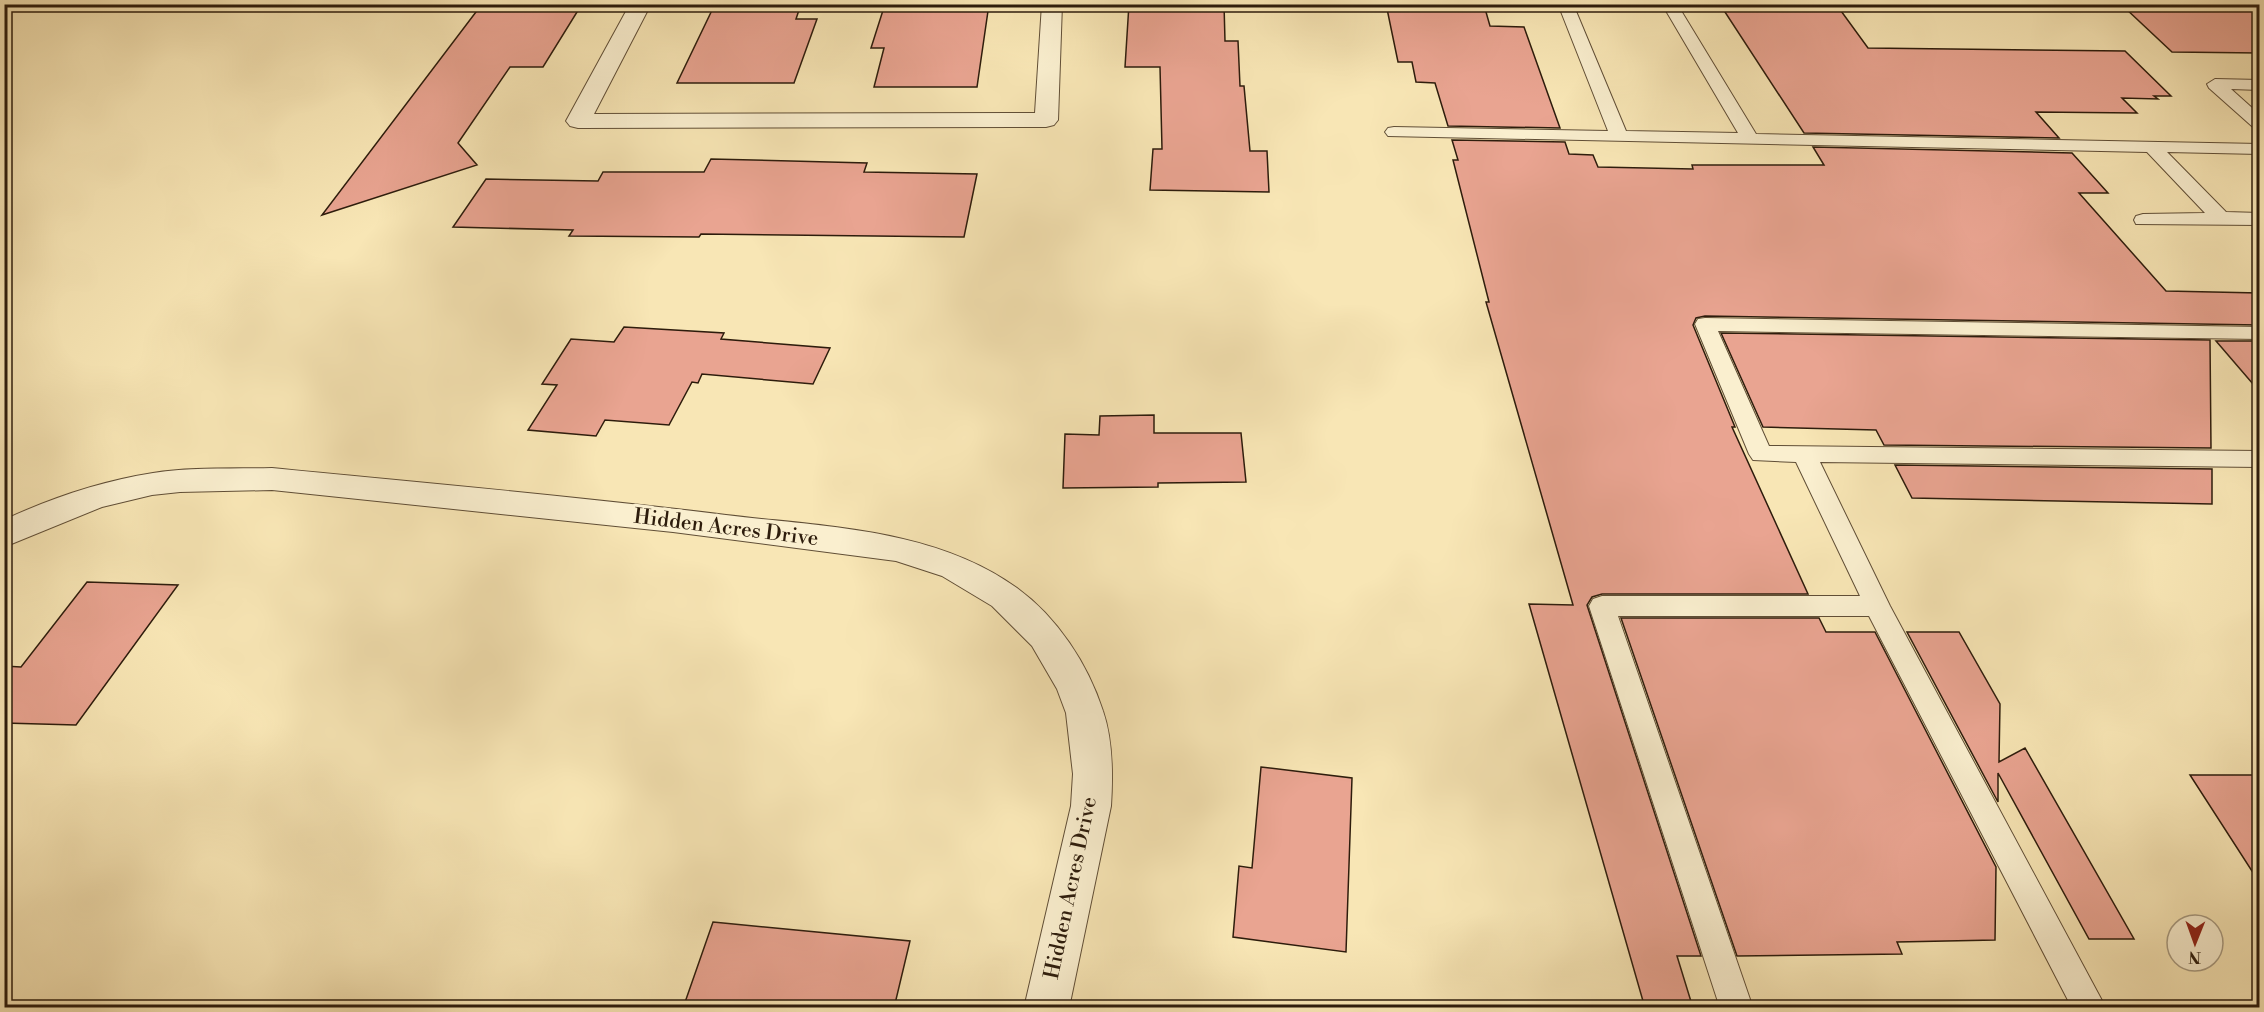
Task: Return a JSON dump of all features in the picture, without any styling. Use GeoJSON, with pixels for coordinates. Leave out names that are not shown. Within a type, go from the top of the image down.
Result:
{"type":"FeatureCollection","features":[{"type":"Feature","properties":{"kind":"street"},"geometry":{"type":"LineString","coordinates":[[641,4],[578,121],[1046,120],[1052,4]]}},
{"type":"Feature","properties":{"kind":"street","name":"Hidden Acres Drive"},"geometry":{"type":"LineString","coordinates":[[4,535],[36,519],[95,497],[152,484],[180,481],[272,479],[673,520],[897,549],[954,567],[1004,597],[1039,629],[1075,686],[1085,713],[1093,774],[1091,806],[1046,1008]]}},
{"type":"Feature","properties":{"kind":"lane"},"geometry":{"type":"LineString","coordinates":[[1565,4],[1619,136]]}},
{"type":"Feature","properties":{"kind":"lane"},"geometry":{"type":"LineString","coordinates":[[1669,4],[1750,139]]}},
{"type":"Feature","properties":{"kind":"lane"},"geometry":{"type":"LineString","coordinates":[[2259,85],[2215,84],[2259,124]]}},
{"type":"Feature","properties":{"kind":"lane"},"geometry":{"type":"LineString","coordinates":[[1394,132],[2259,149]]}},
{"type":"Feature","properties":{"kind":"lane"},"geometry":{"type":"LineString","coordinates":[[2152,147],[2221,218]]}},
{"type":"Feature","properties":{"kind":"lane"},"geometry":{"type":"LineString","coordinates":[[2143,220],[2259,219]]}},
{"type":"Feature","properties":{"kind":"lane"},"geometry":{"type":"LineString","coordinates":[[2259,333],[1705,324],[1761,454],[2259,459]]}},
{"type":"Feature","properties":{"kind":"lane"},"geometry":{"type":"LineString","coordinates":[[1804,454],[1877,606],[2090,1008]]}},
{"type":"Feature","properties":{"kind":"lane"},"geometry":{"type":"LineString","coordinates":[[1737,1008],[1602,606],[1877,606]]}},
{"type":"Feature","properties":{"kind":"building"},"geometry":{"type":"Polygon","coordinates":[[[482,4],[582,4],[543,67],[510,67],[458,143],[477,165],[322,215],[482,4]]]}},
{"type":"Feature","properties":{"kind":"building"},"geometry":{"type":"Polygon","coordinates":[[[715,4],[801,4],[796,19],[817,19],[794,83],[677,83],[715,4]]]}},
{"type":"Feature","properties":{"kind":"building"},"geometry":{"type":"Polygon","coordinates":[[[885,4],[989,4],[977,87],[874,87],[884,48],[871,48],[885,4]]]}},
{"type":"Feature","properties":{"kind":"building"},"geometry":{"type":"Polygon","coordinates":[[[1129,4],[1224,4],[1225,41],[1238,41],[1240,86],[1244,86],[1250,151],[1267,151],[1269,192],[1150,190],[1153,149],[1162,149],[1160,67],[1125,67],[1129,4]]]}},
{"type":"Feature","properties":{"kind":"building"},"geometry":{"type":"Polygon","coordinates":[[[1386,4],[1484,5],[1490,26],[1524,27],[1560,128],[1448,126],[1435,83],[1416,82],[1412,62],[1398,62],[1386,4]]]}},
{"type":"Feature","properties":{"kind":"building"},"geometry":{"type":"Polygon","coordinates":[[[1724,4],[1836,4],[1868,48],[2125,51],[2171,96],[2154,96],[2158,99],[2122,98],[2137,113],[2036,112],[2059,138],[1804,133],[1723,9],[1727,9],[1724,4]]]}},
{"type":"Feature","properties":{"kind":"building"},"geometry":{"type":"Polygon","coordinates":[[[2166,5],[2259,5],[2259,53],[2172,52],[2124,7],[2168,6],[2166,5]]]}},
{"type":"Feature","properties":{"kind":"building"},"geometry":{"type":"Polygon","coordinates":[[[1452,140],[1565,142],[1569,154],[1593,155],[1598,167],[1693,169],[1692,165],[1824,165],[1813,147],[2072,153],[2108,193],[2079,193],[2166,291],[2259,293],[2259,325],[1705,316],[1696,318],[1693,325],[1735,427],[1732,427],[1808,594],[1602,594],[1592,597],[1587,605],[1701,956],[1677,956],[1693,1008],[1645,1008],[1529,604],[1573,605],[1486,302],[1489,302],[1453,160],[1458,160],[1452,140]]]}},
{"type":"Feature","properties":{"kind":"building"},"geometry":{"type":"Polygon","coordinates":[[[711,159],[867,163],[864,172],[977,174],[964,237],[701,234],[699,237],[569,236],[573,230],[453,227],[486,179],[598,181],[603,172],[704,172],[711,159]]]}},
{"type":"Feature","properties":{"kind":"building"},"geometry":{"type":"Polygon","coordinates":[[[624,327],[724,333],[721,339],[830,348],[813,384],[702,374],[698,383],[692,382],[669,425],[605,420],[596,436],[528,430],[557,385],[542,384],[571,339],[614,342],[624,327]]]}},
{"type":"Feature","properties":{"kind":"building"},"geometry":{"type":"Polygon","coordinates":[[[1721,333],[2210,340],[2211,448],[1884,445],[1876,430],[1763,427],[1721,333]]]}},
{"type":"Feature","properties":{"kind":"building"},"geometry":{"type":"Polygon","coordinates":[[[2216,341],[2259,341],[2259,391],[2216,341]]]}},
{"type":"Feature","properties":{"kind":"building"},"geometry":{"type":"Polygon","coordinates":[[[1154,415],[1154,433],[1241,433],[1246,482],[1158,483],[1158,487],[1063,488],[1065,434],[1099,435],[1100,416],[1154,415]]]}},
{"type":"Feature","properties":{"kind":"building"},"geometry":{"type":"Polygon","coordinates":[[[1895,465],[2212,469],[2212,504],[1912,498],[1895,465]]]}},
{"type":"Feature","properties":{"kind":"building"},"geometry":{"type":"Polygon","coordinates":[[[87,582],[178,585],[76,725],[4,723],[4,666],[21,667],[87,582]]]}},
{"type":"Feature","properties":{"kind":"building"},"geometry":{"type":"Polygon","coordinates":[[[1621,618],[1819,618],[1826,632],[1875,632],[1996,867],[1995,940],[1897,942],[1902,954],[1737,956],[1621,618]]]}},
{"type":"Feature","properties":{"kind":"building"},"geometry":{"type":"Polygon","coordinates":[[[1907,632],[1959,632],[2000,704],[1999,762],[2025,748],[2134,939],[2089,939],[1998,773],[1998,802],[1907,632]]]}},
{"type":"Feature","properties":{"kind":"building"},"geometry":{"type":"Polygon","coordinates":[[[1261,767],[1352,778],[1346,952],[1233,937],[1239,866],[1252,868],[1261,767]]]}},
{"type":"Feature","properties":{"kind":"building"},"geometry":{"type":"Polygon","coordinates":[[[2190,775],[2259,775],[2259,882],[2190,775]]]}},
{"type":"Feature","properties":{"kind":"building"},"geometry":{"type":"Polygon","coordinates":[[[713,922],[910,941],[894,1008],[683,1008],[713,922]]]}}]}
